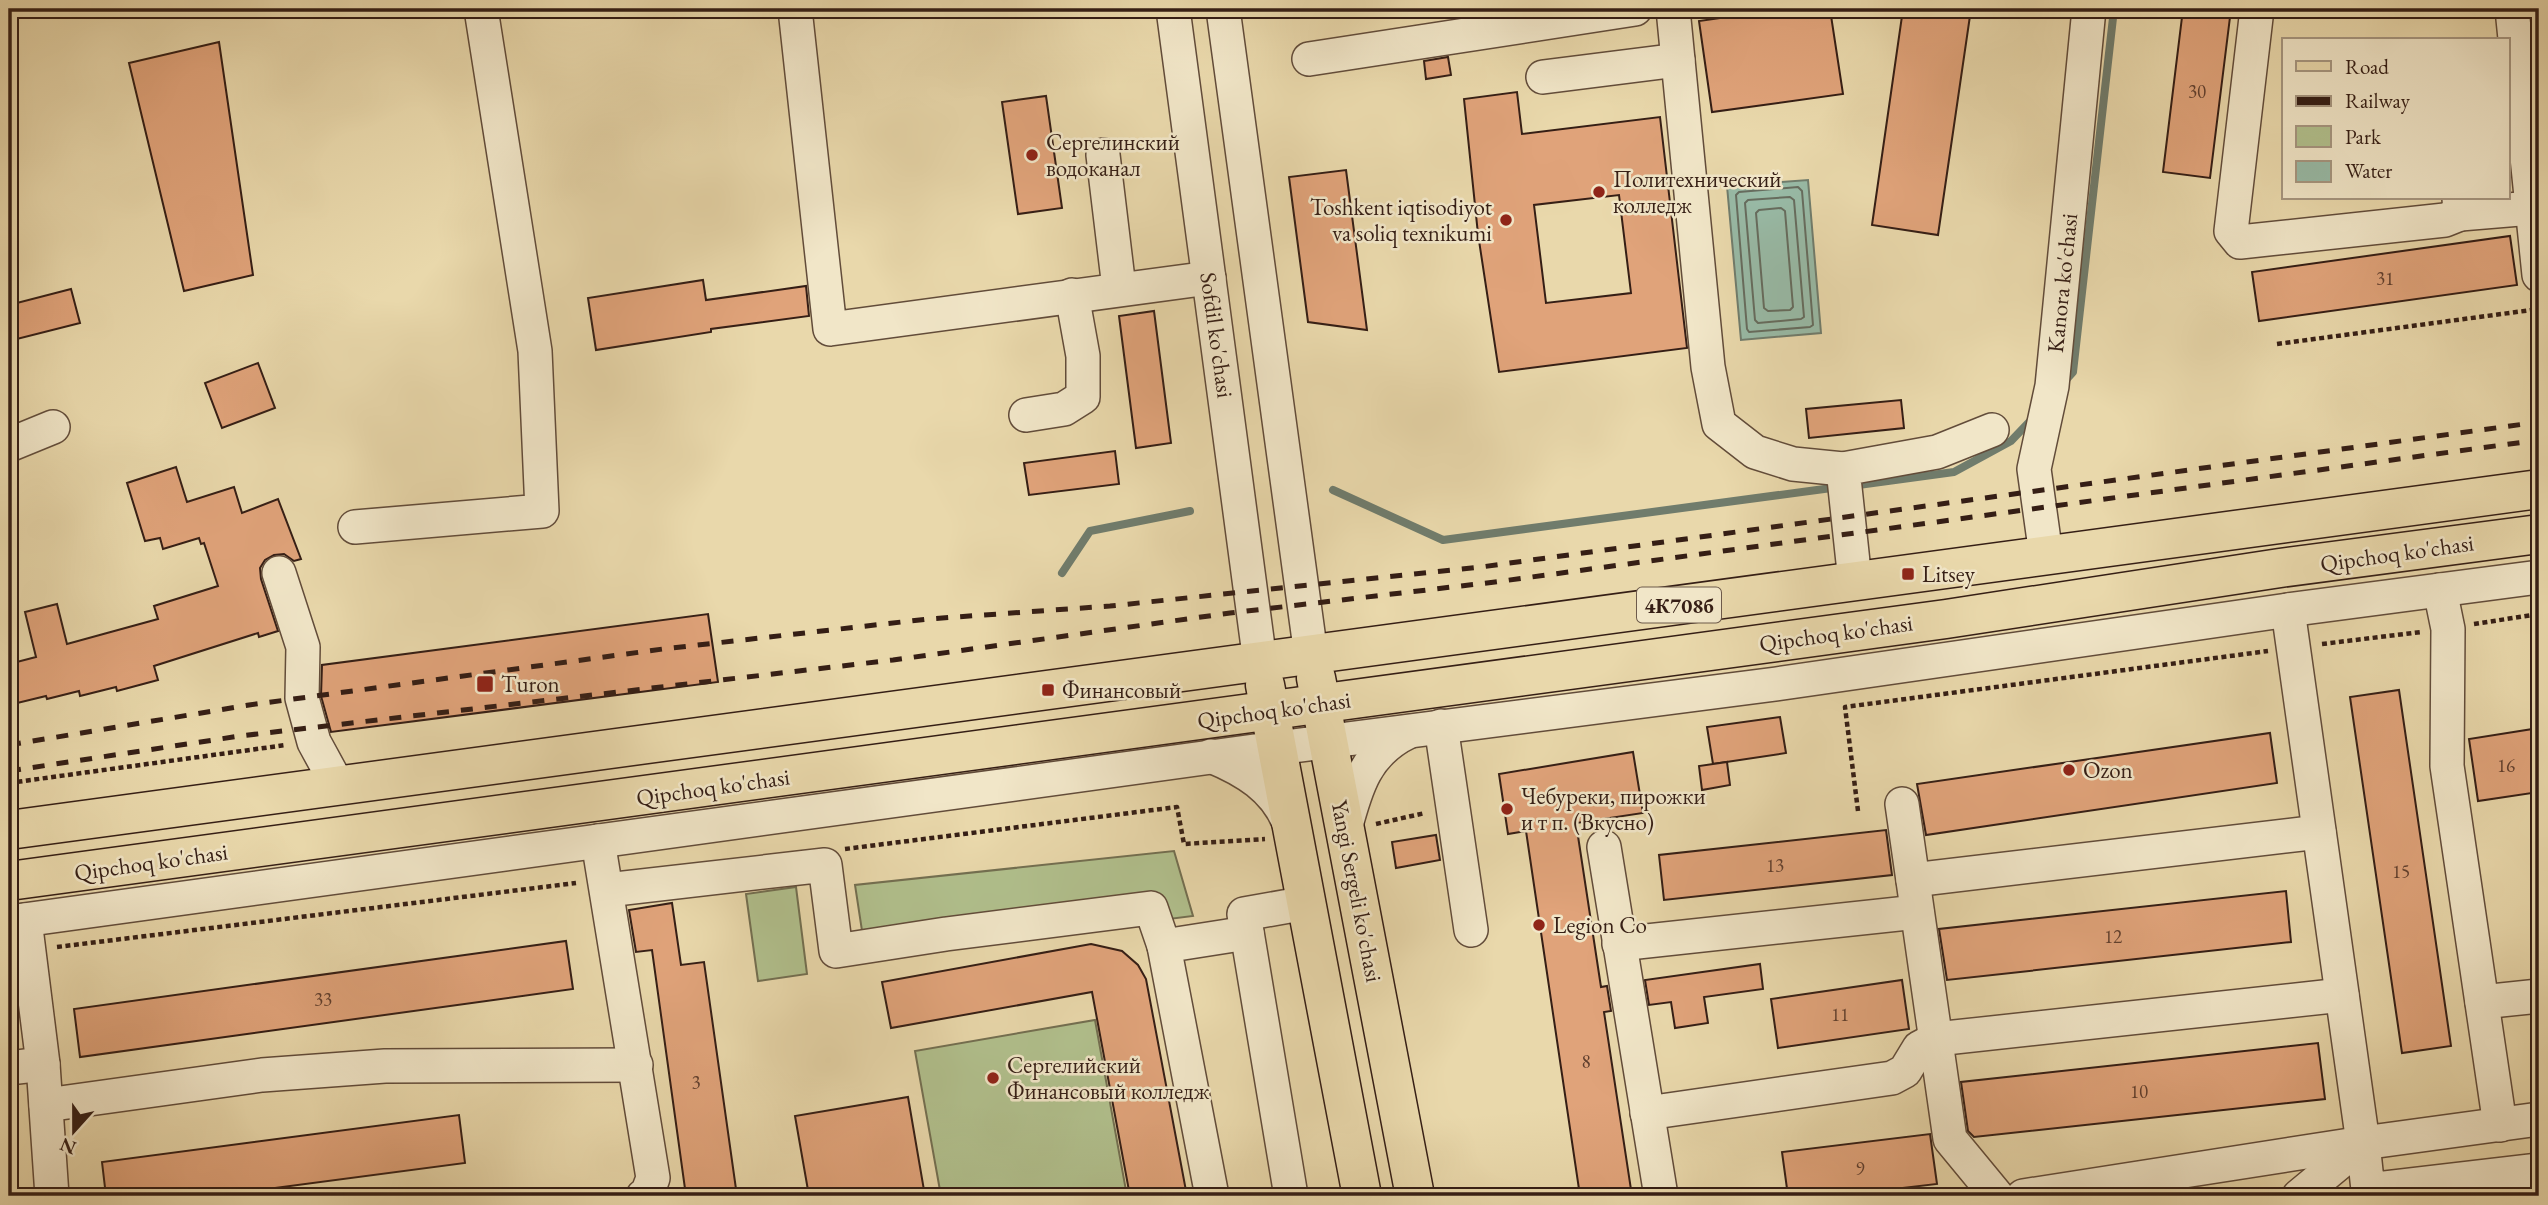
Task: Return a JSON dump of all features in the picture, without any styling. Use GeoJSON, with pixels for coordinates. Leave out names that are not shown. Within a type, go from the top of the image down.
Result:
{"type":"FeatureCollection","features":[{"type":"Feature","properties":{"kind":"main road","name":"Qipchoq ko'chasi"},"geometry":{"type":"LineString","coordinates":[[9,830],[2539,489]]}},
{"type":"Feature","properties":{"kind":"main road","name":"Qipchoq ko'chasi"},"geometry":{"type":"LineString","coordinates":[[9,881],[1946,619],[2280,568],[2539,534]]}},
{"type":"Feature","properties":{"kind":"main road"},"geometry":{"type":"LineString","coordinates":[[1938,570],[1946,619]]}},
{"type":"Feature","properties":{"kind":"main road","name":"Yangi Sergeli ko'chasi"},"geometry":{"type":"LineString","coordinates":[[1311,655],[1328,741],[1356,827],[1415,1196]]}},
{"type":"Feature","properties":{"kind":"main road"},"geometry":{"type":"LineString","coordinates":[[1270,711],[1311,655]]}},
{"type":"Feature","properties":{"kind":"main road"},"geometry":{"type":"LineString","coordinates":[[1260,662],[1362,1196]]}},
{"type":"Feature","properties":{"kind":"main road"},"geometry":{"type":"LineString","coordinates":[[667,742],[675,792]]}},
{"type":"Feature","properties":{"kind":"street"},"geometry":{"type":"LineString","coordinates":[[355,527],[541,511],[535,351],[481,9]]}},
{"type":"Feature","properties":{"kind":"street"},"geometry":{"type":"LineString","coordinates":[[795,9],[830,329],[1209,278]]}},
{"type":"Feature","properties":{"kind":"street","name":"Sofdil ko'chasi"},"geometry":{"type":"LineString","coordinates":[[1174,9],[1260,662]]}},
{"type":"Feature","properties":{"kind":"street"},"geometry":{"type":"LineString","coordinates":[[1223,9],[1311,655]]}},
{"type":"Feature","properties":{"kind":"street"},"geometry":{"type":"LineString","coordinates":[[1309,59],[1585,13],[1635,9]]}},
{"type":"Feature","properties":{"kind":"street"},"geometry":{"type":"LineString","coordinates":[[1672,9],[1708,367],[1719,424],[1755,452],[1793,464],[1843,469],[1937,452],[1992,430]]}},
{"type":"Feature","properties":{"kind":"street","name":"Kanora ko'chasi"},"geometry":{"type":"LineString","coordinates":[[2046,555],[2034,469],[2049,399],[2089,9]]}},
{"type":"Feature","properties":{"kind":"street"},"geometry":{"type":"LineString","coordinates":[[2257,9],[2231,231],[2240,242],[2445,220],[2460,206],[2532,208]]}},
{"type":"Feature","properties":{"kind":"street"},"geometry":{"type":"LineString","coordinates":[[2512,9],[2531,102],[2532,208],[2539,275]]}},
{"type":"Feature","properties":{"kind":"street"},"geometry":{"type":"LineString","coordinates":[[1543,77],[1678,60]]}},
{"type":"Feature","properties":{"kind":"street"},"geometry":{"type":"LineString","coordinates":[[1103,155],[1119,288]]}},
{"type":"Feature","properties":{"kind":"street"},"geometry":{"type":"LineString","coordinates":[[1026,415],[1064,410],[1083,397],[1083,356],[1072,295]]}},
{"type":"Feature","properties":{"kind":"street"},"geometry":{"type":"LineString","coordinates":[[9,445],[53,427]]}},
{"type":"Feature","properties":{"kind":"street"},"geometry":{"type":"LineString","coordinates":[[1843,469],[1855,581]]}},
{"type":"Feature","properties":{"kind":"street"},"geometry":{"type":"LineString","coordinates":[[1244,539],[1295,531]]}},
{"type":"Feature","properties":{"kind":"street"},"geometry":{"type":"LineString","coordinates":[[279,573],[303,647],[302,698],[314,742],[338,786]]}},
{"type":"Feature","properties":{"kind":"street","name":"Qipchoq ko'chasi"},"geometry":{"type":"LineString","coordinates":[[17,921],[1211,756],[1776,684],[2288,610],[2539,577]]}},
{"type":"Feature","properties":{"kind":"street"},"geometry":{"type":"LineString","coordinates":[[2440,590],[2448,629],[2447,766],[2500,1125]]}},
{"type":"Feature","properties":{"kind":"street"},"geometry":{"type":"LineString","coordinates":[[2288,610],[2368,1190],[2539,1170]]}},
{"type":"Feature","properties":{"kind":"street"},"geometry":{"type":"LineString","coordinates":[[1426,729],[1453,807],[1471,930]]}},
{"type":"Feature","properties":{"kind":"street","name":"Qipchoq ko'chasi"},"geometry":{"type":"LineString","coordinates":[[1356,827],[1353,798],[1373,758],[1394,739],[1426,729]]}},
{"type":"Feature","properties":{"kind":"street","name":"Qipchoq ko'chasi"},"geometry":{"type":"LineString","coordinates":[[1211,756],[1243,770],[1266,788],[1278,803],[1293,836]]}},
{"type":"Feature","properties":{"kind":"street"},"geometry":{"type":"LineString","coordinates":[[1902,804],[1950,1139],[1997,1196]]}},
{"type":"Feature","properties":{"kind":"street"},"geometry":{"type":"LineString","coordinates":[[1619,944],[2319,832]]}},
{"type":"Feature","properties":{"kind":"street"},"geometry":{"type":"LineString","coordinates":[[598,841],[653,1178],[647,1194],[643,1196]]}},
{"type":"Feature","properties":{"kind":"street"},"geometry":{"type":"LineString","coordinates":[[1604,847],[1661,1196]]}},
{"type":"Feature","properties":{"kind":"street"},"geometry":{"type":"LineString","coordinates":[[607,890],[825,865],[836,951],[1151,908],[1164,946],[1212,1196]]}},
{"type":"Feature","properties":{"kind":"street"},"geometry":{"type":"LineString","coordinates":[[1291,1196],[1244,914],[1307,903]]}},
{"type":"Feature","properties":{"kind":"street"},"geometry":{"type":"LineString","coordinates":[[17,921],[43,1064],[52,1196]]}},
{"type":"Feature","properties":{"kind":"street"},"geometry":{"type":"LineString","coordinates":[[1164,946],[1247,933]]}},
{"type":"Feature","properties":{"kind":"street"},"geometry":{"type":"LineString","coordinates":[[1647,1113],[1892,1079],[1905,1071],[1919,1048],[1936,1039],[2342,995]]}},
{"type":"Feature","properties":{"kind":"street"},"geometry":{"type":"LineString","coordinates":[[2482,1002],[2539,996]]}},
{"type":"Feature","properties":{"kind":"street"},"geometry":{"type":"LineString","coordinates":[[9,1068],[43,1064]]}},
{"type":"Feature","properties":{"kind":"street"},"geometry":{"type":"LineString","coordinates":[[46,1105],[262,1075],[385,1066],[636,1065]]}},
{"type":"Feature","properties":{"kind":"street"},"geometry":{"type":"LineString","coordinates":[[2023,1196],[2363,1143],[2539,1119]]}},
{"type":"Feature","properties":{"kind":"street"},"geometry":{"type":"LineString","coordinates":[[2299,1196],[2363,1143]]}},
{"type":"Feature","properties":{"kind":"path"},"geometry":{"type":"LineString","coordinates":[[2277,344],[2539,309]]}},
{"type":"Feature","properties":{"kind":"path"},"geometry":{"type":"LineString","coordinates":[[1858,811],[1845,707],[2448,629],[2539,614]]}},
{"type":"Feature","properties":{"kind":"path"},"geometry":{"type":"LineString","coordinates":[[9,783],[314,742]]}},
{"type":"Feature","properties":{"kind":"path"},"geometry":{"type":"LineString","coordinates":[[1356,827],[1453,807]]}},
{"type":"Feature","properties":{"kind":"green space"},"geometry":{"type":"Polygon","coordinates":[[[1174,851],[1193,916],[866,957],[855,885],[1174,851]]]}},
{"type":"Feature","properties":{"kind":"green space"},"geometry":{"type":"Polygon","coordinates":[[[796,887],[807,974],[758,981],[746,894],[796,887]]]}},
{"type":"Feature","properties":{"kind":"green space"},"geometry":{"type":"Polygon","coordinates":[[[1095,1020],[1127,1196],[941,1196],[915,1051],[1095,1020]]]}},
{"type":"Feature","properties":{"kind":"water"},"geometry":{"type":"Polygon","coordinates":[[[1808,180],[1821,333],[1741,340],[1727,186],[1808,180]]]}},
{"type":"Feature","properties":{"kind":"building"},"geometry":{"type":"Polygon","coordinates":[[[1784,9],[1830,9],[1843,94],[1712,112],[1699,21],[1784,9]]]}},
{"type":"Feature","properties":{"kind":"building"},"geometry":{"type":"Polygon","coordinates":[[[1903,9],[1971,9],[1938,235],[1872,225],[1903,9]]]}},
{"type":"Feature","properties":{"kind":"building"},"geometry":{"type":"Polygon","coordinates":[[[2183,9],[2231,9],[2210,178],[2163,172],[2183,9]]]}},
{"type":"Feature","properties":{"kind":"building"},"geometry":{"type":"Polygon","coordinates":[[[219,42],[253,275],[184,291],[129,63],[219,42]]]}},
{"type":"Feature","properties":{"kind":"building"},"geometry":{"type":"Polygon","coordinates":[[[1448,57],[1451,75],[1426,79],[1424,61],[1448,57]]]}},
{"type":"Feature","properties":{"kind":"building","name":"Toshkent iqtisodiyot va soliq texnikumi"},"geometry":{"type":"Polygon","coordinates":[[[1517,92],[1522,134],[1660,117],[1687,348],[1499,372],[1478,234],[1464,99],[1517,92]],[[1619,195],[1534,205],[1546,303],[1631,293],[1619,195]]]}},
{"type":"Feature","properties":{"kind":"building","name":"Сергелинский водоканал"},"geometry":{"type":"Polygon","coordinates":[[[1046,96],[1062,208],[1018,214],[1002,102],[1046,96]]]}},
{"type":"Feature","properties":{"kind":"building"},"geometry":{"type":"Polygon","coordinates":[[[1346,170],[1367,330],[1308,322],[1289,177],[1346,170]]]}},
{"type":"Feature","properties":{"kind":"building"},"geometry":{"type":"Polygon","coordinates":[[[2510,236],[2517,285],[2259,321],[2252,272],[2510,236]]]}},
{"type":"Feature","properties":{"kind":"building"},"geometry":{"type":"Polygon","coordinates":[[[703,280],[706,300],[806,286],[809,316],[711,329],[711,332],[596,350],[588,298],[703,280]]]}},
{"type":"Feature","properties":{"kind":"building"},"geometry":{"type":"Polygon","coordinates":[[[71,289],[80,323],[9,341],[9,305],[71,289]]]}},
{"type":"Feature","properties":{"kind":"building"},"geometry":{"type":"Polygon","coordinates":[[[1154,311],[1171,443],[1136,448],[1119,316],[1154,311]]]}},
{"type":"Feature","properties":{"kind":"building"},"geometry":{"type":"Polygon","coordinates":[[[258,363],[275,408],[222,428],[205,383],[258,363]]]}},
{"type":"Feature","properties":{"kind":"building"},"geometry":{"type":"Polygon","coordinates":[[[1901,400],[1904,428],[1809,438],[1806,409],[1901,400]]]}},
{"type":"Feature","properties":{"kind":"building"},"geometry":{"type":"Polygon","coordinates":[[[1115,451],[1119,484],[1029,495],[1024,463],[1115,451]]]}},
{"type":"Feature","properties":{"kind":"building"},"geometry":{"type":"Polygon","coordinates":[[[176,467],[187,502],[234,487],[242,513],[278,499],[301,559],[294,561],[284,554],[274,555],[265,560],[260,568],[278,631],[259,637],[258,633],[154,666],[158,680],[117,691],[116,687],[80,696],[79,691],[9,705],[9,664],[36,657],[25,612],[57,604],[67,644],[158,619],[154,606],[218,586],[204,543],[201,544],[199,538],[163,549],[160,538],[145,541],[127,483],[176,467]]]}},
{"type":"Feature","properties":{"kind":"building"},"geometry":{"type":"Polygon","coordinates":[[[708,614],[718,682],[331,732],[321,696],[322,665],[708,614]]]}},
{"type":"Feature","properties":{"kind":"building"},"geometry":{"type":"Polygon","coordinates":[[[2399,690],[2451,1046],[2402,1053],[2350,697],[2399,690]]]}},
{"type":"Feature","properties":{"kind":"building"},"geometry":{"type":"Polygon","coordinates":[[[1780,717],[1786,753],[1713,764],[1707,727],[1780,717]]]}},
{"type":"Feature","properties":{"kind":"building"},"geometry":{"type":"Polygon","coordinates":[[[2539,728],[2539,792],[2478,801],[2469,739],[2539,728]]]}},
{"type":"Feature","properties":{"kind":"building"},"geometry":{"type":"Polygon","coordinates":[[[2270,733],[2277,783],[1926,835],[1917,784],[2270,733]]]}},
{"type":"Feature","properties":{"kind":"building"},"geometry":{"type":"Polygon","coordinates":[[[1633,752],[1643,813],[1576,823],[1601,987],[1607,986],[1611,1011],[1604,1012],[1632,1196],[1580,1196],[1526,831],[1508,834],[1499,774],[1633,752]]]}},
{"type":"Feature","properties":{"kind":"building"},"geometry":{"type":"Polygon","coordinates":[[[1727,762],[1730,785],[1702,790],[1699,766],[1727,762]]]}},
{"type":"Feature","properties":{"kind":"building"},"geometry":{"type":"Polygon","coordinates":[[[1886,830],[1892,875],[1664,900],[1659,855],[1886,830]]]}},
{"type":"Feature","properties":{"kind":"building"},"geometry":{"type":"Polygon","coordinates":[[[1436,835],[1440,860],[1396,868],[1392,842],[1436,835]]]}},
{"type":"Feature","properties":{"kind":"building"},"geometry":{"type":"Polygon","coordinates":[[[2286,891],[2291,942],[1947,980],[1939,929],[2286,891]]]}},
{"type":"Feature","properties":{"kind":"building"},"geometry":{"type":"Polygon","coordinates":[[[672,903],[681,965],[704,962],[737,1196],[686,1196],[652,950],[636,952],[629,910],[672,903]]]}},
{"type":"Feature","properties":{"kind":"building"},"geometry":{"type":"Polygon","coordinates":[[[566,941],[573,989],[80,1057],[74,1009],[566,941]]]}},
{"type":"Feature","properties":{"kind":"building"},"geometry":{"type":"Polygon","coordinates":[[[1091,944],[1122,951],[1138,965],[1146,979],[1187,1196],[1130,1196],[1092,992],[891,1028],[882,982],[1091,944]]]}},
{"type":"Feature","properties":{"kind":"building"},"geometry":{"type":"Polygon","coordinates":[[[1760,964],[1763,989],[1704,997],[1708,1023],[1675,1028],[1671,1002],[1649,1005],[1645,980],[1760,964]]]}},
{"type":"Feature","properties":{"kind":"building"},"geometry":{"type":"Polygon","coordinates":[[[1902,980],[1909,1029],[1778,1048],[1771,999],[1902,980]]]}},
{"type":"Feature","properties":{"kind":"building"},"geometry":{"type":"Polygon","coordinates":[[[2318,1043],[2325,1099],[1974,1137],[1968,1131],[1961,1082],[2318,1043]]]}},
{"type":"Feature","properties":{"kind":"building"},"geometry":{"type":"Polygon","coordinates":[[[908,1097],[925,1196],[809,1196],[795,1116],[908,1097]]]}},
{"type":"Feature","properties":{"kind":"building"},"geometry":{"type":"Polygon","coordinates":[[[459,1115],[465,1163],[215,1196],[106,1196],[102,1162],[459,1115]]]}},
{"type":"Feature","properties":{"kind":"building"},"geometry":{"type":"Polygon","coordinates":[[[1930,1134],[1937,1184],[1834,1196],[1788,1196],[1782,1152],[1930,1134]]]}},
{"type":"Feature","properties":{"kind":"waterway"},"geometry":{"type":"LineString","coordinates":[[2064,382],[2073,372],[2114,9]]}},
{"type":"Feature","properties":{"kind":"waterway"},"geometry":{"type":"LineString","coordinates":[[1851,486],[1954,472],[2011,441],[2033,418]]}},
{"type":"Feature","properties":{"kind":"waterway"},"geometry":{"type":"LineString","coordinates":[[1333,490],[1443,540],[1839,487]]}},
{"type":"Feature","properties":{"kind":"waterway"},"geometry":{"type":"LineString","coordinates":[[1062,573],[1090,531],[1190,511]]}},
{"type":"Feature","properties":{"kind":"railway"},"geometry":{"type":"LineString","coordinates":[[9,745],[249,705],[663,649],[928,619],[1110,606],[1481,567],[2539,422]]}},
{"type":"Feature","properties":{"kind":"railway"},"geometry":{"type":"LineString","coordinates":[[9,771],[240,736],[893,660],[1230,613],[1495,582],[2539,440]]}},
{"type":"Feature","properties":{"kind":"place","name":"Сергелинский водоканал"},"geometry":{"type":"Point","coordinates":[1032,155]}},
{"type":"Feature","properties":{"kind":"place","name":"Политехнический колледж"},"geometry":{"type":"Point","coordinates":[1599,192]}},
{"type":"Feature","properties":{"kind":"place","name":"Toshkent iqtisodiyot va soliq texnikumi"},"geometry":{"type":"Point","coordinates":[1506,220]}},
{"type":"Feature","properties":{"kind":"place","name":"Litsey"},"geometry":{"type":"Point","coordinates":[1908,574]}},
{"type":"Feature","properties":{"kind":"place","name":"Turon"},"geometry":{"type":"Point","coordinates":[485,684]}},
{"type":"Feature","properties":{"kind":"place","name":"Финансовый"},"geometry":{"type":"Point","coordinates":[1048,690]}},
{"type":"Feature","properties":{"kind":"place","name":"Ozon"},"geometry":{"type":"Point","coordinates":[2069,770]}},
{"type":"Feature","properties":{"kind":"place","name":"Чебуреки, пирожки и т п. (Вкусно)"},"geometry":{"type":"Point","coordinates":[1507,809]}},
{"type":"Feature","properties":{"kind":"place","name":"Legion Co"},"geometry":{"type":"Point","coordinates":[1539,925]}},
{"type":"Feature","properties":{"kind":"place","name":"Сергелийский Финансовый колледж"},"geometry":{"type":"Point","coordinates":[993,1078]}}]}
